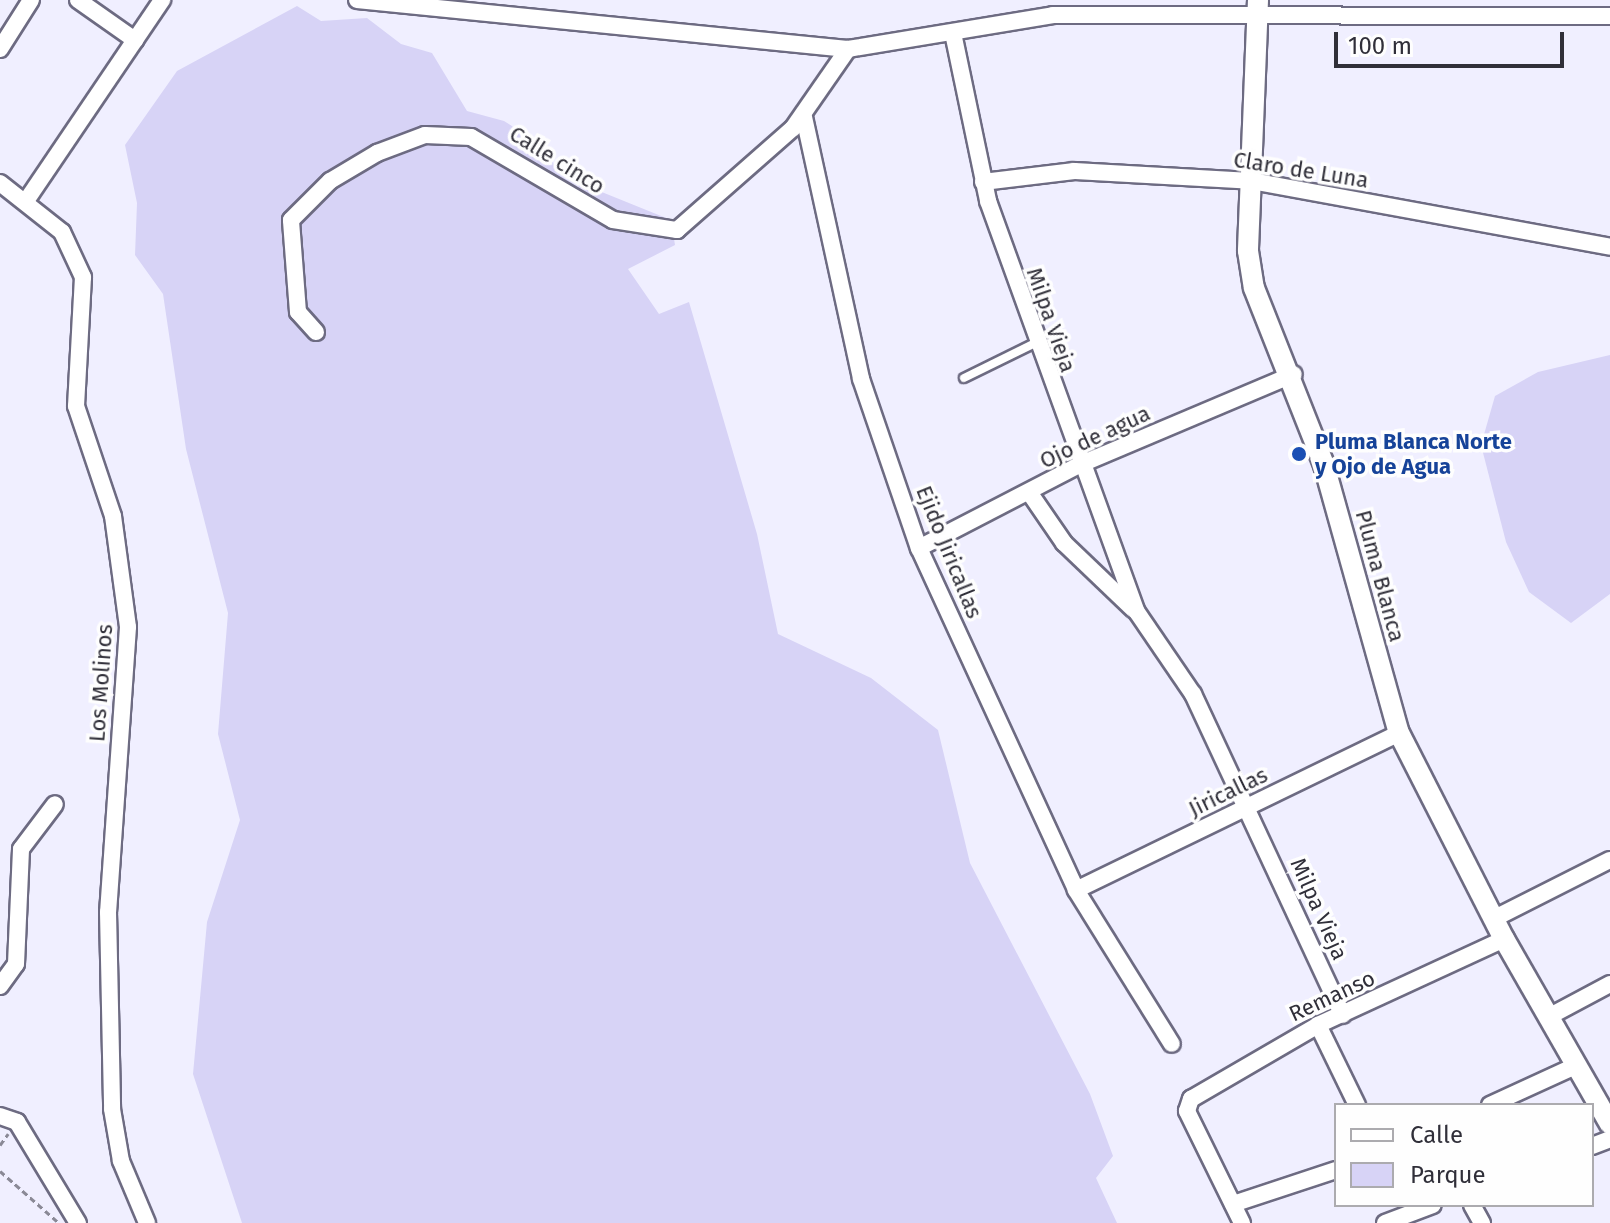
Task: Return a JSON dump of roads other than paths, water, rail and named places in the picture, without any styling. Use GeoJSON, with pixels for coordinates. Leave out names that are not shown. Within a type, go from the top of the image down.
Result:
{"type":"FeatureCollection","features":[{"type":"Feature","properties":{"kind":"street"},"geometry":{"type":"LineString","coordinates":[[0,49],[31,0]]}},
{"type":"Feature","properties":{"kind":"street"},"geometry":{"type":"LineString","coordinates":[[78,0],[135,40]]}},
{"type":"Feature","properties":{"kind":"street"},"geometry":{"type":"LineString","coordinates":[[26,201],[162,0]]}},
{"type":"Feature","properties":{"kind":"street"},"geometry":{"type":"LineString","coordinates":[[357,0],[848,49],[1053,15],[1258,7],[1610,16]]}},
{"type":"Feature","properties":{"kind":"street","name":"Pluma Blanca"},"geometry":{"type":"LineString","coordinates":[[1258,7],[1249,270],[1294,374],[1399,733],[1493,919],[1550,1016],[1575,1066],[1607,1112]]}},
{"type":"Feature","properties":{"kind":"street","name":"Milpa Vieja"},"geometry":{"type":"LineString","coordinates":[[953,33],[983,182],[1035,343],[1137,612]]}},
{"type":"Feature","properties":{"kind":"street"},"geometry":{"type":"LineString","coordinates":[[804,117],[848,49]]}},
{"type":"Feature","properties":{"kind":"street","name":"Calle cinco"},"geometry":{"type":"LineString","coordinates":[[316,332],[298,312],[291,220],[330,181],[377,153],[425,135],[471,137],[506,152],[571,198],[655,232],[677,230],[804,117]]}},
{"type":"Feature","properties":{"kind":"street","name":"Ejido Jiricallas"},"geometry":{"type":"LineString","coordinates":[[804,117],[861,379],[919,548],[1076,890],[1172,1044]]}},
{"type":"Feature","properties":{"kind":"street","name":"Claro de Luna"},"geometry":{"type":"LineString","coordinates":[[983,182],[1074,171],[1252,181],[1610,247]]}},
{"type":"Feature","properties":{"kind":"street","name":"Los Molinos"},"geometry":{"type":"LineString","coordinates":[[0,183],[62,232],[81,262],[76,406],[125,578],[109,1057],[121,1161],[147,1223]]}},
{"type":"Feature","properties":{"kind":"street","name":"Ojo de agua"},"geometry":{"type":"LineString","coordinates":[[919,548],[1079,465],[1294,374]]}},
{"type":"Feature","properties":{"kind":"street","name":"Milpa Vieja"},"geometry":{"type":"LineString","coordinates":[[1029,492],[1064,543],[1137,612],[1193,694],[1249,807],[1343,1015]]}},
{"type":"Feature","properties":{"kind":"street","name":"Jiricallas"},"geometry":{"type":"LineString","coordinates":[[1076,890],[1399,733]]}},
{"type":"Feature","properties":{"kind":"street"},"geometry":{"type":"LineString","coordinates":[[0,986],[16,964],[21,849],[55,804]]}},
{"type":"Feature","properties":{"kind":"street"},"geometry":{"type":"LineString","coordinates":[[1493,919],[1610,860]]}},
{"type":"Feature","properties":{"kind":"street","name":"Remanso"},"geometry":{"type":"LineString","coordinates":[[1233,1204],[1187,1106],[1205,1088],[1318,1025],[1504,939]]}},
{"type":"Feature","properties":{"kind":"street"},"geometry":{"type":"LineString","coordinates":[[1550,1016],[1610,984]]}},
{"type":"Feature","properties":{"kind":"street"},"geometry":{"type":"LineString","coordinates":[[1318,1025],[1356,1103]]}},
{"type":"Feature","properties":{"kind":"street"},"geometry":{"type":"LineString","coordinates":[[1494,1103],[1575,1066]]}},
{"type":"Feature","properties":{"kind":"street"},"geometry":{"type":"LineString","coordinates":[[0,1116],[17,1122],[78,1223]]}},
{"type":"Feature","properties":{"kind":"street"},"geometry":{"type":"LineString","coordinates":[[1242,1223],[1233,1204],[1334,1171]]}},
{"type":"Feature","properties":{"kind":"street"},"geometry":{"type":"LineString","coordinates":[[1385,1223],[1428,1207]]}},
{"type":"Feature","properties":{"kind":"lane"},"geometry":{"type":"LineString","coordinates":[[964,378],[1035,343]]}},
{"type":"Feature","properties":{"kind":"place","name":"Pluma Blanca Norte y Ojo de Agua"},"geometry":{"type":"Point","coordinates":[1299,454]}}]}
